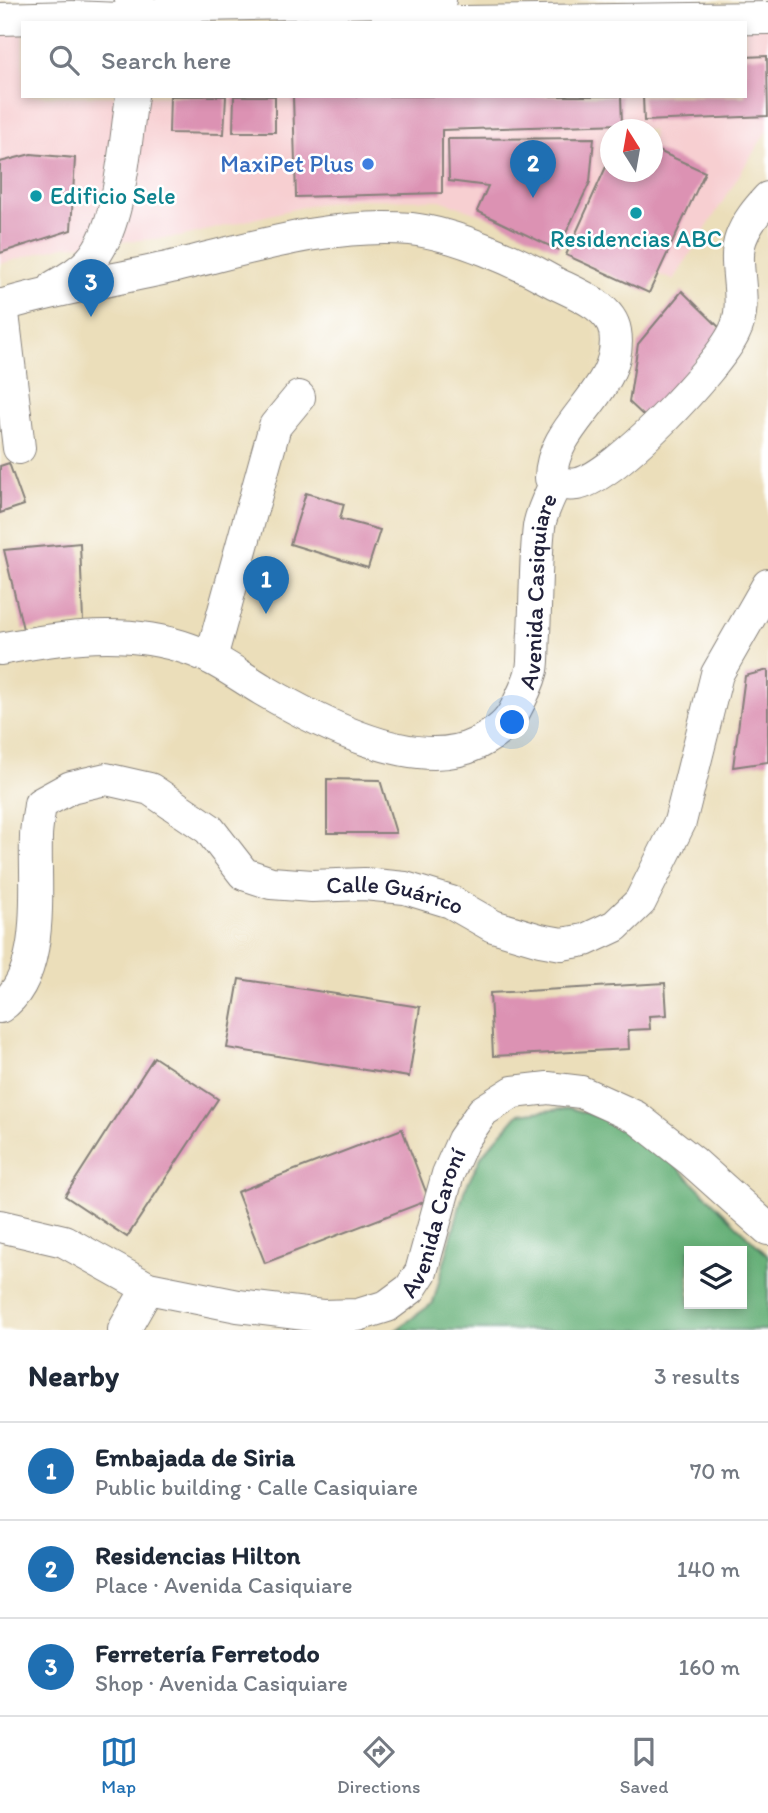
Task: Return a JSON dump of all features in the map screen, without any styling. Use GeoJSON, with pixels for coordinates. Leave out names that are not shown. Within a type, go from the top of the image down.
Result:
{"type":"FeatureCollection","features":[{"type":"Feature","properties":{"kind":"street"},"geometry":{"type":"LineString","coordinates":[[0,19],[144,16],[200,5],[440,0]]}},
{"type":"Feature","properties":{"kind":"street"},"geometry":{"type":"LineString","coordinates":[[539,21],[768,18]]}},
{"type":"Feature","properties":{"kind":"street"},"geometry":{"type":"LineString","coordinates":[[19,448],[1,306],[46,293],[79,272],[99,249],[113,219],[132,98]]}},
{"type":"Feature","properties":{"kind":"street"},"geometry":{"type":"LineString","coordinates":[[556,482],[577,484],[617,460],[662,422],[713,364],[735,332],[742,295],[740,240],[752,215],[768,198]]}},
{"type":"Feature","properties":{"kind":"street"},"geometry":{"type":"LineString","coordinates":[[113,219],[117,238],[131,260],[143,265],[167,268]]}},
{"type":"Feature","properties":{"kind":"street","name":"Avenida Casiquiare"},"geometry":{"type":"LineString","coordinates":[[0,649],[41,641],[99,635],[131,637],[178,646],[211,658],[300,710],[391,748],[449,752],[472,746],[491,736],[510,718],[532,670],[540,525],[556,482],[551,478],[551,464],[560,445],[608,376],[615,347],[615,331],[611,319],[601,309],[534,271],[442,234],[377,228],[339,231],[46,293]]}},
{"type":"Feature","properties":{"kind":"street"},"geometry":{"type":"LineString","coordinates":[[211,658],[275,426],[299,397]]}},
{"type":"Feature","properties":{"kind":"street","name":"Calle Guárico"},"geometry":{"type":"LineString","coordinates":[[0,1007],[11,1000],[20,982],[35,936],[38,892],[36,837],[40,804],[71,787],[106,779],[149,789],[209,829],[244,874],[271,883],[312,886],[364,884],[405,888],[451,902],[494,926],[562,944],[585,940],[615,926],[640,902],[680,822],[717,674],[768,585]]}},
{"type":"Feature","properties":{"kind":"street","name":"Avenida Caroní"},"geometry":{"type":"LineString","coordinates":[[0,1226],[64,1241],[148,1288],[238,1306],[322,1316],[358,1315],[387,1306],[410,1289],[421,1272],[448,1174],[463,1140],[483,1111],[513,1092],[536,1089],[581,1092],[636,1116],[692,1161],[768,1229]]}},
{"type":"Feature","properties":{"kind":"street"},"geometry":{"type":"LineString","coordinates":[[124,1330],[148,1288]]}},
{"type":"Feature","properties":{"kind":"shaded area"},"geometry":{"type":"Polygon","coordinates":[[[768,16],[768,129],[674,280],[440,200],[352,199],[306,206],[180,237],[64,246],[0,264],[0,24],[21,23],[21,98],[747,98],[747,21],[437,21],[768,16]]]}},
{"type":"Feature","properties":{"kind":"green space"},"geometry":{"type":"Polygon","coordinates":[[[570,1108],[609,1120],[669,1159],[768,1256],[768,1330],[396,1330],[433,1303],[464,1191],[482,1155],[518,1114],[570,1108]]]}},
{"type":"Feature","properties":{"kind":"building"},"geometry":{"type":"Polygon","coordinates":[[[767,56],[768,116],[644,119],[643,98],[747,98],[747,57],[767,56]]]}},
{"type":"Feature","properties":{"kind":"building"},"geometry":{"type":"Polygon","coordinates":[[[170,98],[226,98],[224,134],[169,133],[170,98]]]}},
{"type":"Feature","properties":{"kind":"building"},"geometry":{"type":"Polygon","coordinates":[[[234,98],[275,98],[275,132],[233,132],[234,98]]]}},
{"type":"Feature","properties":{"kind":"building"},"geometry":{"type":"Polygon","coordinates":[[[293,98],[621,98],[622,119],[600,119],[600,125],[442,130],[442,193],[296,197],[293,98]]]}},
{"type":"Feature","properties":{"kind":"building"},"geometry":{"type":"Polygon","coordinates":[[[594,138],[590,182],[558,250],[477,211],[488,186],[449,181],[448,139],[594,138]]]}},
{"type":"Feature","properties":{"kind":"building","name":"Residencias ABC"},"geometry":{"type":"Polygon","coordinates":[[[663,153],[705,172],[649,293],[566,255],[600,180],[663,182],[663,153]]]}},
{"type":"Feature","properties":{"kind":"building","name":"Edificio Sele"},"geometry":{"type":"Polygon","coordinates":[[[31,154],[75,158],[71,230],[0,253],[0,162],[31,154]]]}},
{"type":"Feature","properties":{"kind":"building"},"geometry":{"type":"Polygon","coordinates":[[[682,291],[723,331],[645,417],[629,402],[638,344],[682,291]]]}},
{"type":"Feature","properties":{"kind":"building"},"geometry":{"type":"Polygon","coordinates":[[[9,463],[24,505],[0,513],[0,466],[9,463]]]}},
{"type":"Feature","properties":{"kind":"building"},"geometry":{"type":"Polygon","coordinates":[[[306,493],[344,504],[340,519],[380,530],[368,568],[290,544],[306,493]]]}},
{"type":"Feature","properties":{"kind":"building"},"geometry":{"type":"Polygon","coordinates":[[[80,543],[83,622],[23,629],[4,550],[80,543]]]}},
{"type":"Feature","properties":{"kind":"building"},"geometry":{"type":"Polygon","coordinates":[[[768,670],[768,762],[733,767],[745,676],[768,670]]]}},
{"type":"Feature","properties":{"kind":"building"},"geometry":{"type":"Polygon","coordinates":[[[327,779],[380,780],[396,833],[327,833],[327,779]]]}},
{"type":"Feature","properties":{"kind":"building"},"geometry":{"type":"Polygon","coordinates":[[[239,979],[420,1007],[409,1077],[227,1048],[239,979]]]}},
{"type":"Feature","properties":{"kind":"building"},"geometry":{"type":"Polygon","coordinates":[[[665,983],[667,1015],[649,1016],[650,1029],[628,1030],[629,1049],[493,1056],[490,993],[665,983]]]}},
{"type":"Feature","properties":{"kind":"building"},"geometry":{"type":"Polygon","coordinates":[[[154,1057],[218,1099],[127,1237],[65,1196],[154,1057]]]}},
{"type":"Feature","properties":{"kind":"building"},"geometry":{"type":"Polygon","coordinates":[[[402,1129],[429,1200],[265,1263],[237,1192],[402,1129]]]}},
{"type":"Feature","properties":{"kind":"place","name":"MaxiPet Plus"},"geometry":{"type":"Point","coordinates":[368,164]}},
{"type":"Feature","properties":{"kind":"place","name":"Edificio Sele"},"geometry":{"type":"Point","coordinates":[36,196]}},
{"type":"Feature","properties":{"kind":"place","name":"Residencias Hilton"},"geometry":{"type":"Point","coordinates":[533,198]}},
{"type":"Feature","properties":{"kind":"place","name":"Residencias ABC"},"geometry":{"type":"Point","coordinates":[636,213]}},
{"type":"Feature","properties":{"kind":"place","name":"Ferretería Ferretodo"},"geometry":{"type":"Point","coordinates":[91,317]}},
{"type":"Feature","properties":{"kind":"place","name":"Embajada de Siria"},"geometry":{"type":"Point","coordinates":[266,614]}}]}
